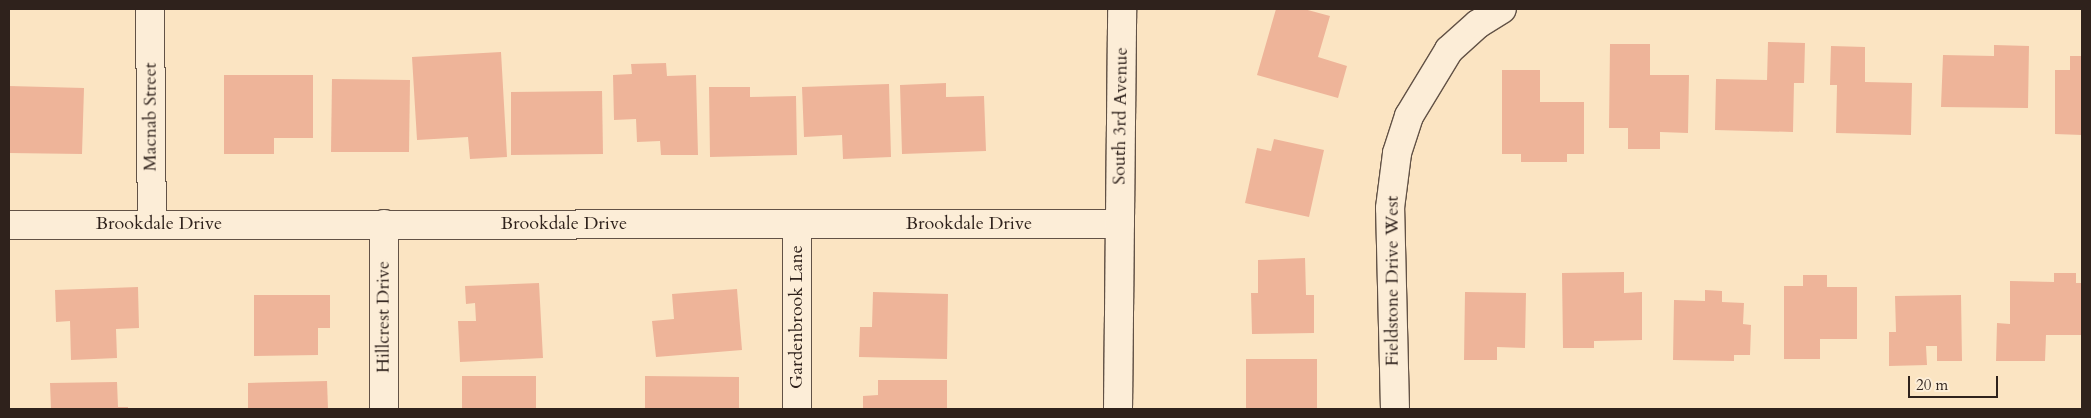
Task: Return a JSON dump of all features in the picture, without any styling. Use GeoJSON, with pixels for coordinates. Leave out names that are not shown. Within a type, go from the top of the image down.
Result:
{"type":"FeatureCollection","features":[{"type":"Feature","properties":{"kind":"street","name":"Macnab Street"},"geometry":{"type":"LineString","coordinates":[[150,9],[152,224]]}},
{"type":"Feature","properties":{"kind":"street","name":"South 3rd Avenue"},"geometry":{"type":"LineString","coordinates":[[1118,409],[1122,9]]}},
{"type":"Feature","properties":{"kind":"street","name":"Fieldstone Drive West"},"geometry":{"type":"LineString","coordinates":[[1395,409],[1390,208],[1397,154],[1409,116],[1449,50],[1478,24],[1502,9]]}},
{"type":"Feature","properties":{"kind":"street","name":"Brookdale Drive"},"geometry":{"type":"LineString","coordinates":[[9,224],[1120,224]]}},
{"type":"Feature","properties":{"kind":"street","name":"Hillcrest Drive"},"geometry":{"type":"LineString","coordinates":[[384,224],[384,409]]}},
{"type":"Feature","properties":{"kind":"street","name":"Gardenbrook Lane"},"geometry":{"type":"LineString","coordinates":[[797,224],[797,409]]}},
{"type":"Feature","properties":{"kind":"building"},"geometry":{"type":"Polygon","coordinates":[[[1276,9],[1304,9],[1330,16],[1318,57],[1347,66],[1338,98],[1257,75],[1276,9]]]}},
{"type":"Feature","properties":{"kind":"building"},"geometry":{"type":"Polygon","coordinates":[[[1768,42],[1805,43],[1804,83],[1794,83],[1793,132],[1715,130],[1716,79],[1767,80],[1768,42]]]}},
{"type":"Feature","properties":{"kind":"building"},"geometry":{"type":"Polygon","coordinates":[[[1610,44],[1650,44],[1650,75],[1689,75],[1688,133],[1660,132],[1660,149],[1628,149],[1628,128],[1609,128],[1610,44]]]}},
{"type":"Feature","properties":{"kind":"building"},"geometry":{"type":"Polygon","coordinates":[[[1994,45],[2029,46],[2028,108],[1941,107],[1943,55],[1994,56],[1994,45]]]}},
{"type":"Feature","properties":{"kind":"building"},"geometry":{"type":"Polygon","coordinates":[[[1831,46],[1865,47],[1865,82],[1912,83],[1911,135],[1836,133],[1837,85],[1830,85],[1831,46]]]}},
{"type":"Feature","properties":{"kind":"building"},"geometry":{"type":"Polygon","coordinates":[[[501,52],[507,157],[470,159],[468,137],[417,140],[412,57],[501,52]]]}},
{"type":"Feature","properties":{"kind":"building"},"geometry":{"type":"Polygon","coordinates":[[[2070,56],[2082,56],[2082,135],[2055,134],[2055,70],[2070,70],[2070,56]]]}},
{"type":"Feature","properties":{"kind":"building"},"geometry":{"type":"Polygon","coordinates":[[[666,63],[667,76],[696,75],[698,155],[661,155],[660,141],[637,142],[636,119],[614,120],[613,75],[632,74],[631,64],[666,63]]]}},
{"type":"Feature","properties":{"kind":"building"},"geometry":{"type":"Polygon","coordinates":[[[1502,70],[1540,70],[1540,102],[1584,102],[1584,154],[1567,154],[1567,162],[1521,162],[1521,154],[1502,154],[1502,70]]]}},
{"type":"Feature","properties":{"kind":"building"},"geometry":{"type":"Polygon","coordinates":[[[224,75],[313,75],[313,138],[274,138],[274,154],[224,154],[224,75]]]}},
{"type":"Feature","properties":{"kind":"building"},"geometry":{"type":"Polygon","coordinates":[[[332,79],[410,80],[409,152],[331,152],[332,79]]]}},
{"type":"Feature","properties":{"kind":"building"},"geometry":{"type":"Polygon","coordinates":[[[946,83],[946,97],[984,96],[986,151],[902,154],[900,85],[946,83]]]}},
{"type":"Feature","properties":{"kind":"building"},"geometry":{"type":"Polygon","coordinates":[[[889,84],[891,157],[843,159],[842,135],[804,137],[802,87],[889,84]]]}},
{"type":"Feature","properties":{"kind":"building"},"geometry":{"type":"Polygon","coordinates":[[[9,86],[84,88],[82,154],[9,153],[9,86]]]}},
{"type":"Feature","properties":{"kind":"building"},"geometry":{"type":"Polygon","coordinates":[[[709,87],[750,87],[750,97],[796,96],[797,155],[710,157],[709,87]]]}},
{"type":"Feature","properties":{"kind":"building"},"geometry":{"type":"Polygon","coordinates":[[[602,91],[603,154],[511,155],[511,92],[602,91]]]}},
{"type":"Feature","properties":{"kind":"building"},"geometry":{"type":"Polygon","coordinates":[[[1274,139],[1324,150],[1309,217],[1245,203],[1257,148],[1271,151],[1274,139]]]}},
{"type":"Feature","properties":{"kind":"building"},"geometry":{"type":"Polygon","coordinates":[[[1305,258],[1306,295],[1314,295],[1314,333],[1252,334],[1251,293],[1258,293],[1258,260],[1305,258]]]}},
{"type":"Feature","properties":{"kind":"building"},"geometry":{"type":"Polygon","coordinates":[[[1624,272],[1624,293],[1642,292],[1642,340],[1594,341],[1594,348],[1563,348],[1562,273],[1624,272]]]}},
{"type":"Feature","properties":{"kind":"building"},"geometry":{"type":"Polygon","coordinates":[[[2054,273],[2076,273],[2076,283],[2082,283],[2082,335],[2046,335],[2045,361],[1996,361],[1997,323],[2010,324],[2010,281],[2054,282],[2054,273]]]}},
{"type":"Feature","properties":{"kind":"building"},"geometry":{"type":"Polygon","coordinates":[[[1803,275],[1827,275],[1827,287],[1857,287],[1857,339],[1820,339],[1820,359],[1784,359],[1784,286],[1803,286],[1803,275]]]}},
{"type":"Feature","properties":{"kind":"building"},"geometry":{"type":"Polygon","coordinates":[[[539,283],[543,358],[460,362],[458,321],[476,321],[475,303],[466,304],[465,286],[539,283]]]}},
{"type":"Feature","properties":{"kind":"building"},"geometry":{"type":"Polygon","coordinates":[[[138,287],[139,328],[116,329],[117,358],[71,360],[70,321],[56,322],[55,290],[138,287]]]}},
{"type":"Feature","properties":{"kind":"building"},"geometry":{"type":"Polygon","coordinates":[[[737,289],[742,350],[656,357],[652,321],[674,319],[672,294],[737,289]]]}},
{"type":"Feature","properties":{"kind":"building"},"geometry":{"type":"Polygon","coordinates":[[[1705,290],[1722,291],[1722,302],[1744,303],[1743,324],[1751,325],[1750,355],[1734,355],[1734,361],[1673,360],[1674,300],[1705,301],[1705,290]]]}},
{"type":"Feature","properties":{"kind":"building"},"geometry":{"type":"Polygon","coordinates":[[[873,292],[948,294],[947,359],[859,357],[860,327],[872,327],[873,292]]]}},
{"type":"Feature","properties":{"kind":"building"},"geometry":{"type":"Polygon","coordinates":[[[1465,292],[1526,293],[1525,348],[1497,347],[1497,360],[1464,360],[1465,292]]]}},
{"type":"Feature","properties":{"kind":"building"},"geometry":{"type":"Polygon","coordinates":[[[254,295],[330,295],[330,328],[318,328],[318,355],[254,356],[254,295]]]}},
{"type":"Feature","properties":{"kind":"building"},"geometry":{"type":"Polygon","coordinates":[[[1961,295],[1962,361],[1937,361],[1937,346],[1926,346],[1927,365],[1889,366],[1889,332],[1896,332],[1895,296],[1961,295]]]}},
{"type":"Feature","properties":{"kind":"building"},"geometry":{"type":"Polygon","coordinates":[[[1246,359],[1317,359],[1317,409],[1246,409],[1246,359]]]}},
{"type":"Feature","properties":{"kind":"building"},"geometry":{"type":"Polygon","coordinates":[[[462,376],[536,376],[536,409],[462,409],[462,376]]]}},
{"type":"Feature","properties":{"kind":"building"},"geometry":{"type":"Polygon","coordinates":[[[645,376],[739,377],[739,409],[645,409],[645,376]]]}},
{"type":"Feature","properties":{"kind":"building"},"geometry":{"type":"Polygon","coordinates":[[[878,380],[947,380],[947,409],[863,409],[863,396],[878,395],[878,380]]]}},
{"type":"Feature","properties":{"kind":"building"},"geometry":{"type":"Polygon","coordinates":[[[327,381],[328,409],[248,409],[248,383],[327,381]]]}},
{"type":"Feature","properties":{"kind":"building"},"geometry":{"type":"Polygon","coordinates":[[[117,382],[118,407],[128,407],[128,409],[51,409],[50,383],[117,382]]]}}]}
